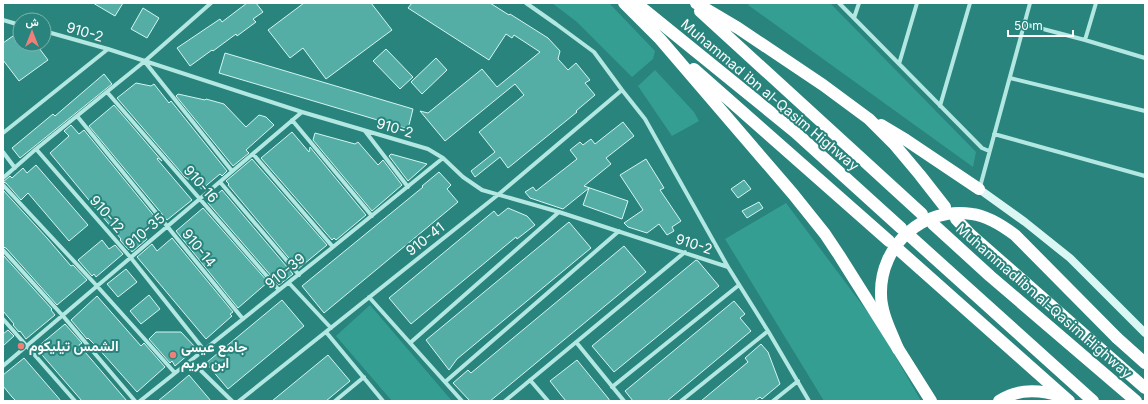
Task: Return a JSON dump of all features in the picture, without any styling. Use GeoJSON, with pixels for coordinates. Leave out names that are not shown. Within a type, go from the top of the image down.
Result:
{"type":"FeatureCollection","features":[{"type":"Feature","properties":{"kind":"highway"},"geometry":{"type":"LineString","coordinates":[[624,3],[660,39],[889,241]]}},
{"type":"Feature","properties":{"kind":"highway","name":"Muhammad ibn al-Qasim Highway"},"geometry":{"type":"LineString","coordinates":[[636,3],[795,132],[901,228]]}},
{"type":"Feature","properties":{"kind":"highway","name":"Muhammad ibn al-Qasim Highway"},"geometry":{"type":"LineString","coordinates":[[692,3],[922,214]]}},
{"type":"Feature","properties":{"kind":"highway"},"geometry":{"type":"LineString","coordinates":[[696,3],[738,28],[823,85],[870,119],[906,140],[979,189]]}},
{"type":"Feature","properties":{"kind":"highway"},"geometry":{"type":"LineString","coordinates":[[660,39],[793,194],[825,234],[931,401]]}},
{"type":"Feature","properties":{"kind":"highway"},"geometry":{"type":"LineString","coordinates":[[870,119],[894,144],[945,207]]}},
{"type":"Feature","properties":{"kind":"highway"},"geometry":{"type":"LineString","coordinates":[[898,349],[884,315],[882,303],[881,285],[889,256],[900,239],[915,226],[941,216],[957,213],[973,214],[982,217],[1000,224],[1016,235],[1117,338],[1145,363]]}},
{"type":"Feature","properties":{"kind":"highway"},"geometry":{"type":"LineString","coordinates":[[956,219],[1145,388]]}},
{"type":"Feature","properties":{"kind":"highway","name":"Muhammad ibn al-Qasim Highway"},"geometry":{"type":"LineString","coordinates":[[933,224],[990,276],[1136,401]]}},
{"type":"Feature","properties":{"kind":"highway"},"geometry":{"type":"LineString","coordinates":[[910,237],[1093,401]]}},
{"type":"Feature","properties":{"kind":"highway"},"geometry":{"type":"LineString","coordinates":[[899,250],[1068,400]]}},
{"type":"Feature","properties":{"kind":"highway"},"geometry":{"type":"LineString","coordinates":[[999,401],[1012,394],[1025,391],[1046,393],[1068,400]]}},
{"type":"Feature","properties":{"kind":"street"},"geometry":{"type":"LineString","coordinates":[[3,178],[36,149],[145,61],[211,3]]}},
{"type":"Feature","properties":{"kind":"street"},"geometry":{"type":"LineString","coordinates":[[526,3],[594,52],[645,119],[739,285],[809,401]]}},
{"type":"Feature","properties":{"kind":"street"},"geometry":{"type":"LineString","coordinates":[[839,3],[982,148],[990,151]]}},
{"type":"Feature","properties":{"kind":"street"},"geometry":{"type":"LineString","coordinates":[[854,18],[859,3]]}},
{"type":"Feature","properties":{"kind":"street"},"geometry":{"type":"LineString","coordinates":[[899,64],[917,3]]}},
{"type":"Feature","properties":{"kind":"street"},"geometry":{"type":"LineString","coordinates":[[940,106],[970,3]]}},
{"type":"Feature","properties":{"kind":"street"},"geometry":{"type":"LineString","coordinates":[[1030,3],[979,189],[1025,222],[1070,258],[1145,333]]}},
{"type":"Feature","properties":{"kind":"street"},"geometry":{"type":"LineString","coordinates":[[1085,40],[1096,3]]}},
{"type":"Feature","properties":{"kind":"street"},"geometry":{"type":"LineString","coordinates":[[1024,24],[1145,58]]}},
{"type":"Feature","properties":{"kind":"street","name":"910-2"},"geometry":{"type":"LineString","coordinates":[[52,33],[108,49],[302,112],[428,149],[443,158],[463,177],[482,190],[559,212],[728,266]]}},
{"type":"Feature","properties":{"kind":"street"},"geometry":{"type":"LineString","coordinates":[[3,133],[108,49]]}},
{"type":"Feature","properties":{"kind":"street"},"geometry":{"type":"LineString","coordinates":[[145,61],[232,172]]}},
{"type":"Feature","properties":{"kind":"street"},"geometry":{"type":"LineString","coordinates":[[1010,78],[1145,111]]}},
{"type":"Feature","properties":{"kind":"street","name":"910-41"},"geometry":{"type":"LineString","coordinates":[[239,401],[499,194],[622,90]]}},
{"type":"Feature","properties":{"kind":"street","name":"910-16"},"geometry":{"type":"LineString","coordinates":[[106,92],[279,290]]}},
{"type":"Feature","properties":{"kind":"street","name":"910-35"},"geometry":{"type":"LineString","coordinates":[[3,366],[302,112]]}},
{"type":"Feature","properties":{"kind":"street","name":"910-14"},"geometry":{"type":"LineString","coordinates":[[77,116],[243,319]]}},
{"type":"Feature","properties":{"kind":"street"},"geometry":{"type":"LineString","coordinates":[[292,120],[372,216]]}},
{"type":"Feature","properties":{"kind":"street"},"geometry":{"type":"LineString","coordinates":[[365,131],[408,187]]}},
{"type":"Feature","properties":{"kind":"street"},"geometry":{"type":"LineString","coordinates":[[994,134],[1145,176]]}},
{"type":"Feature","properties":{"kind":"street","name":"910-12"},"geometry":{"type":"LineString","coordinates":[[36,149],[131,258],[204,350]]}},
{"type":"Feature","properties":{"kind":"street"},"geometry":{"type":"LineString","coordinates":[[3,152],[15,168]]}},
{"type":"Feature","properties":{"kind":"street"},"geometry":{"type":"LineString","coordinates":[[253,154],[333,247]]}},
{"type":"Feature","properties":{"kind":"street","name":"910-39"},"geometry":{"type":"LineString","coordinates":[[140,401],[443,158]]}},
{"type":"Feature","properties":{"kind":"street"},"geometry":{"type":"LineString","coordinates":[[220,182],[299,274]]}},
{"type":"Feature","properties":{"kind":"street"},"geometry":{"type":"LineString","coordinates":[[3,185],[98,286],[175,373]]}},
{"type":"Feature","properties":{"kind":"street"},"geometry":{"type":"LineString","coordinates":[[410,343],[559,212]]}},
{"type":"Feature","properties":{"kind":"street"},"geometry":{"type":"LineString","coordinates":[[445,382],[619,231]]}},
{"type":"Feature","properties":{"kind":"street"},"geometry":{"type":"LineString","coordinates":[[3,250],[63,316],[135,401]]}},
{"type":"Feature","properties":{"kind":"street"},"geometry":{"type":"LineString","coordinates":[[505,401],[685,252]]}},
{"type":"Feature","properties":{"kind":"street"},"geometry":{"type":"LineString","coordinates":[[289,283],[331,328]]}},
{"type":"Feature","properties":{"kind":"street"},"geometry":{"type":"LineString","coordinates":[[612,387],[739,285]]}},
{"type":"Feature","properties":{"kind":"street"},"geometry":{"type":"LineString","coordinates":[[369,298],[462,401]]}},
{"type":"Feature","properties":{"kind":"street"},"geometry":{"type":"LineString","coordinates":[[3,320],[75,401]]}},
{"type":"Feature","properties":{"kind":"street"},"geometry":{"type":"LineString","coordinates":[[681,401],[768,331]]}},
{"type":"Feature","properties":{"kind":"street"},"geometry":{"type":"LineString","coordinates":[[326,332],[383,401]]}},
{"type":"Feature","properties":{"kind":"street"},"geometry":{"type":"LineString","coordinates":[[576,342],[624,401]]}},
{"type":"Feature","properties":{"kind":"street"},"geometry":{"type":"LineString","coordinates":[[191,361],[232,401]]}},
{"type":"Feature","properties":{"kind":"street"},"geometry":{"type":"LineString","coordinates":[[335,401],[364,377]]}},
{"type":"Feature","properties":{"kind":"street"},"geometry":{"type":"LineString","coordinates":[[530,380],[548,401]]}},
{"type":"Feature","properties":{"kind":"street"},"geometry":{"type":"LineString","coordinates":[[773,401],[798,381]]}},
{"type":"Feature","properties":{"kind":"green space"},"geometry":{"type":"Polygon","coordinates":[[[552,3],[609,3],[655,51],[653,59],[632,77],[577,22],[552,3]]]}},
{"type":"Feature","properties":{"kind":"green space"},"geometry":{"type":"Polygon","coordinates":[[[750,3],[830,3],[976,152],[973,167],[748,5],[750,3]]]}},
{"type":"Feature","properties":{"kind":"green space"},"geometry":{"type":"Polygon","coordinates":[[[655,70],[694,112],[699,121],[672,136],[638,86],[655,70]]]}},
{"type":"Feature","properties":{"kind":"green space"},"geometry":{"type":"Polygon","coordinates":[[[786,203],[878,326],[921,401],[824,401],[725,239],[786,203]]]}},
{"type":"Feature","properties":{"kind":"green space"},"geometry":{"type":"Polygon","coordinates":[[[370,305],[452,401],[392,401],[336,336],[370,305]]]}},
{"type":"Feature","properties":{"kind":"building"},"geometry":{"type":"Polygon","coordinates":[[[93,3],[123,3],[115,16],[93,3]]]}},
{"type":"Feature","properties":{"kind":"building"},"geometry":{"type":"Polygon","coordinates":[[[247,3],[256,3],[263,12],[253,19],[256,22],[190,66],[177,48],[220,19],[222,22],[247,3]]]}},
{"type":"Feature","properties":{"kind":"building"},"geometry":{"type":"Polygon","coordinates":[[[304,3],[371,3],[392,30],[326,79],[303,48],[290,58],[268,30],[304,3]]]}},
{"type":"Feature","properties":{"kind":"building"},"geometry":{"type":"Polygon","coordinates":[[[412,3],[490,3],[548,38],[560,51],[558,59],[568,70],[576,63],[590,80],[585,83],[595,95],[576,111],[577,112],[508,168],[500,157],[475,177],[471,171],[495,152],[479,132],[524,95],[515,84],[445,141],[420,111],[428,113],[482,69],[497,87],[540,52],[514,35],[512,38],[506,34],[489,60],[408,8],[412,3]]]}},
{"type":"Feature","properties":{"kind":"building"},"geometry":{"type":"Polygon","coordinates":[[[143,8],[159,18],[147,38],[131,29],[143,8]]]}},
{"type":"Feature","properties":{"kind":"building"},"geometry":{"type":"Polygon","coordinates":[[[12,37],[12,52],[42,52],[48,60],[19,81],[3,60],[3,43],[12,37]]]}},
{"type":"Feature","properties":{"kind":"building"},"geometry":{"type":"Polygon","coordinates":[[[386,49],[413,77],[400,89],[373,61],[386,49]]]}},
{"type":"Feature","properties":{"kind":"building"},"geometry":{"type":"Polygon","coordinates":[[[225,53],[413,109],[408,129],[219,73],[225,53]]]}},
{"type":"Feature","properties":{"kind":"building"},"geometry":{"type":"Polygon","coordinates":[[[436,58],[447,70],[422,94],[411,82],[436,58]]]}},
{"type":"Feature","properties":{"kind":"building"},"geometry":{"type":"Polygon","coordinates":[[[104,74],[112,84],[20,158],[12,148],[53,114],[55,116],[104,74]]]}},
{"type":"Feature","properties":{"kind":"building"},"geometry":{"type":"Polygon","coordinates":[[[136,83],[151,86],[154,84],[169,103],[171,101],[227,171],[222,176],[220,174],[202,189],[185,177],[117,98],[136,83]]]}},
{"type":"Feature","properties":{"kind":"building"},"geometry":{"type":"Polygon","coordinates":[[[178,94],[224,104],[246,127],[259,115],[266,117],[274,125],[246,150],[249,153],[233,166],[176,96],[178,94]]]}},
{"type":"Feature","properties":{"kind":"building"},"geometry":{"type":"Polygon","coordinates":[[[114,105],[162,161],[158,158],[157,159],[192,200],[167,220],[89,126],[114,105]]]}},
{"type":"Feature","properties":{"kind":"building"},"geometry":{"type":"Polygon","coordinates":[[[623,122],[634,136],[606,158],[611,164],[584,186],[628,201],[622,219],[583,205],[589,188],[563,209],[530,198],[525,192],[533,187],[536,191],[577,159],[570,150],[580,142],[583,145],[591,139],[595,144],[623,122]]]}},
{"type":"Feature","properties":{"kind":"building"},"geometry":{"type":"Polygon","coordinates":[[[71,125],[79,134],[84,130],[159,222],[143,234],[147,239],[132,252],[120,240],[121,239],[50,153],[69,136],[64,131],[71,125]]]}},
{"type":"Feature","properties":{"kind":"building"},"geometry":{"type":"Polygon","coordinates":[[[292,132],[309,152],[310,147],[366,215],[336,240],[334,238],[332,240],[261,158],[292,132]]]}},
{"type":"Feature","properties":{"kind":"building"},"geometry":{"type":"Polygon","coordinates":[[[315,133],[355,144],[358,142],[378,165],[383,160],[402,185],[372,211],[313,140],[315,133]]]}},
{"type":"Feature","properties":{"kind":"building"},"geometry":{"type":"Polygon","coordinates":[[[391,154],[427,164],[408,181],[389,156],[391,154]]]}},
{"type":"Feature","properties":{"kind":"building"},"geometry":{"type":"Polygon","coordinates":[[[252,159],[327,245],[298,269],[226,181],[252,159]]]}},
{"type":"Feature","properties":{"kind":"building"},"geometry":{"type":"Polygon","coordinates":[[[646,159],[664,188],[660,190],[681,221],[672,227],[674,231],[667,235],[659,224],[647,233],[628,227],[624,223],[643,210],[620,175],[646,159]]]}},
{"type":"Feature","properties":{"kind":"building"},"geometry":{"type":"Polygon","coordinates":[[[36,165],[88,225],[69,241],[28,193],[21,200],[6,183],[3,182],[10,176],[12,178],[23,168],[27,173],[36,165]]]}},
{"type":"Feature","properties":{"kind":"building"},"geometry":{"type":"Polygon","coordinates":[[[439,172],[451,185],[447,189],[458,202],[324,313],[302,286],[423,187],[422,186],[439,172]]]}},
{"type":"Feature","properties":{"kind":"building"},"geometry":{"type":"Polygon","coordinates":[[[744,180],[751,189],[738,198],[731,189],[744,180]]]}},
{"type":"Feature","properties":{"kind":"building"},"geometry":{"type":"Polygon","coordinates":[[[3,190],[71,266],[73,265],[87,280],[57,305],[6,248],[3,247],[3,190]]]}},
{"type":"Feature","properties":{"kind":"building"},"geometry":{"type":"Polygon","coordinates":[[[222,190],[293,274],[279,285],[208,203],[222,190]]]}},
{"type":"Feature","properties":{"kind":"building"},"geometry":{"type":"Polygon","coordinates":[[[759,202],[763,208],[747,218],[742,211],[759,202]]]}},
{"type":"Feature","properties":{"kind":"building"},"geometry":{"type":"Polygon","coordinates":[[[203,208],[268,282],[238,308],[176,231],[203,208]]]}},
{"type":"Feature","properties":{"kind":"building"},"geometry":{"type":"Polygon","coordinates":[[[508,208],[527,216],[535,225],[517,239],[516,237],[411,324],[389,298],[494,211],[498,216],[508,208]]]}},
{"type":"Feature","properties":{"kind":"building"},"geometry":{"type":"Polygon","coordinates":[[[569,222],[591,248],[457,359],[449,370],[426,340],[569,222]]]}},
{"type":"Feature","properties":{"kind":"building"},"geometry":{"type":"Polygon","coordinates":[[[172,238],[233,312],[230,314],[232,316],[206,339],[137,257],[152,244],[157,251],[172,238]]]}},
{"type":"Feature","properties":{"kind":"building"},"geometry":{"type":"Polygon","coordinates":[[[102,240],[109,249],[115,245],[123,254],[96,277],[94,274],[92,276],[78,260],[102,240]]]}},
{"type":"Feature","properties":{"kind":"building"},"geometry":{"type":"Polygon","coordinates":[[[624,246],[646,272],[495,397],[490,401],[470,401],[453,383],[468,370],[471,373],[624,246]]]}},
{"type":"Feature","properties":{"kind":"building"},"geometry":{"type":"Polygon","coordinates":[[[3,255],[52,309],[51,310],[55,315],[26,339],[3,311],[3,255]]]}},
{"type":"Feature","properties":{"kind":"building"},"geometry":{"type":"Polygon","coordinates":[[[696,260],[719,286],[614,372],[592,346],[696,260]]]}},
{"type":"Feature","properties":{"kind":"building"},"geometry":{"type":"Polygon","coordinates":[[[126,269],[137,282],[118,297],[107,284],[126,269]]]}},
{"type":"Feature","properties":{"kind":"building"},"geometry":{"type":"Polygon","coordinates":[[[149,295],[160,309],[141,324],[130,311],[149,295]]]}},
{"type":"Feature","properties":{"kind":"building"},"geometry":{"type":"Polygon","coordinates":[[[97,296],[141,346],[144,343],[165,367],[137,392],[71,320],[97,296]]]}},
{"type":"Feature","properties":{"kind":"building"},"geometry":{"type":"Polygon","coordinates":[[[282,300],[304,326],[228,389],[206,363],[282,300]]]}},
{"type":"Feature","properties":{"kind":"building"},"geometry":{"type":"Polygon","coordinates":[[[734,301],[745,314],[740,318],[751,331],[667,401],[633,401],[625,391],[734,301]]]}},
{"type":"Feature","properties":{"kind":"building"},"geometry":{"type":"Polygon","coordinates":[[[65,324],[82,343],[79,345],[127,401],[82,401],[36,348],[65,324]]]}},
{"type":"Feature","properties":{"kind":"building"},"geometry":{"type":"Polygon","coordinates":[[[8,330],[14,336],[3,346],[3,334],[8,330]]]}},
{"type":"Feature","properties":{"kind":"building"},"geometry":{"type":"Polygon","coordinates":[[[156,332],[181,332],[196,348],[175,366],[172,361],[170,363],[149,339],[156,332]]]}},
{"type":"Feature","properties":{"kind":"building"},"geometry":{"type":"Polygon","coordinates":[[[761,344],[768,352],[780,384],[762,399],[760,397],[754,401],[701,401],[748,362],[745,358],[761,344]]]}},
{"type":"Feature","properties":{"kind":"building"},"geometry":{"type":"Polygon","coordinates":[[[328,355],[350,381],[326,401],[272,401],[328,355]]]}},
{"type":"Feature","properties":{"kind":"building"},"geometry":{"type":"Polygon","coordinates":[[[24,358],[61,401],[16,401],[12,397],[3,386],[3,375],[24,358]]]}},
{"type":"Feature","properties":{"kind":"building"},"geometry":{"type":"Polygon","coordinates":[[[577,360],[610,401],[566,401],[561,395],[550,381],[577,360]]]}},
{"type":"Feature","properties":{"kind":"building"},"geometry":{"type":"Polygon","coordinates":[[[189,375],[211,401],[158,401],[175,387],[189,375]]]}},
{"type":"Feature","properties":{"kind":"place","name":"الشمس تيليكوم"},"geometry":{"type":"Point","coordinates":[21,346]}},
{"type":"Feature","properties":{"kind":"place","name":"جامع عيسى ابن مريم"},"geometry":{"type":"Point","coordinates":[173,355]}}]}
